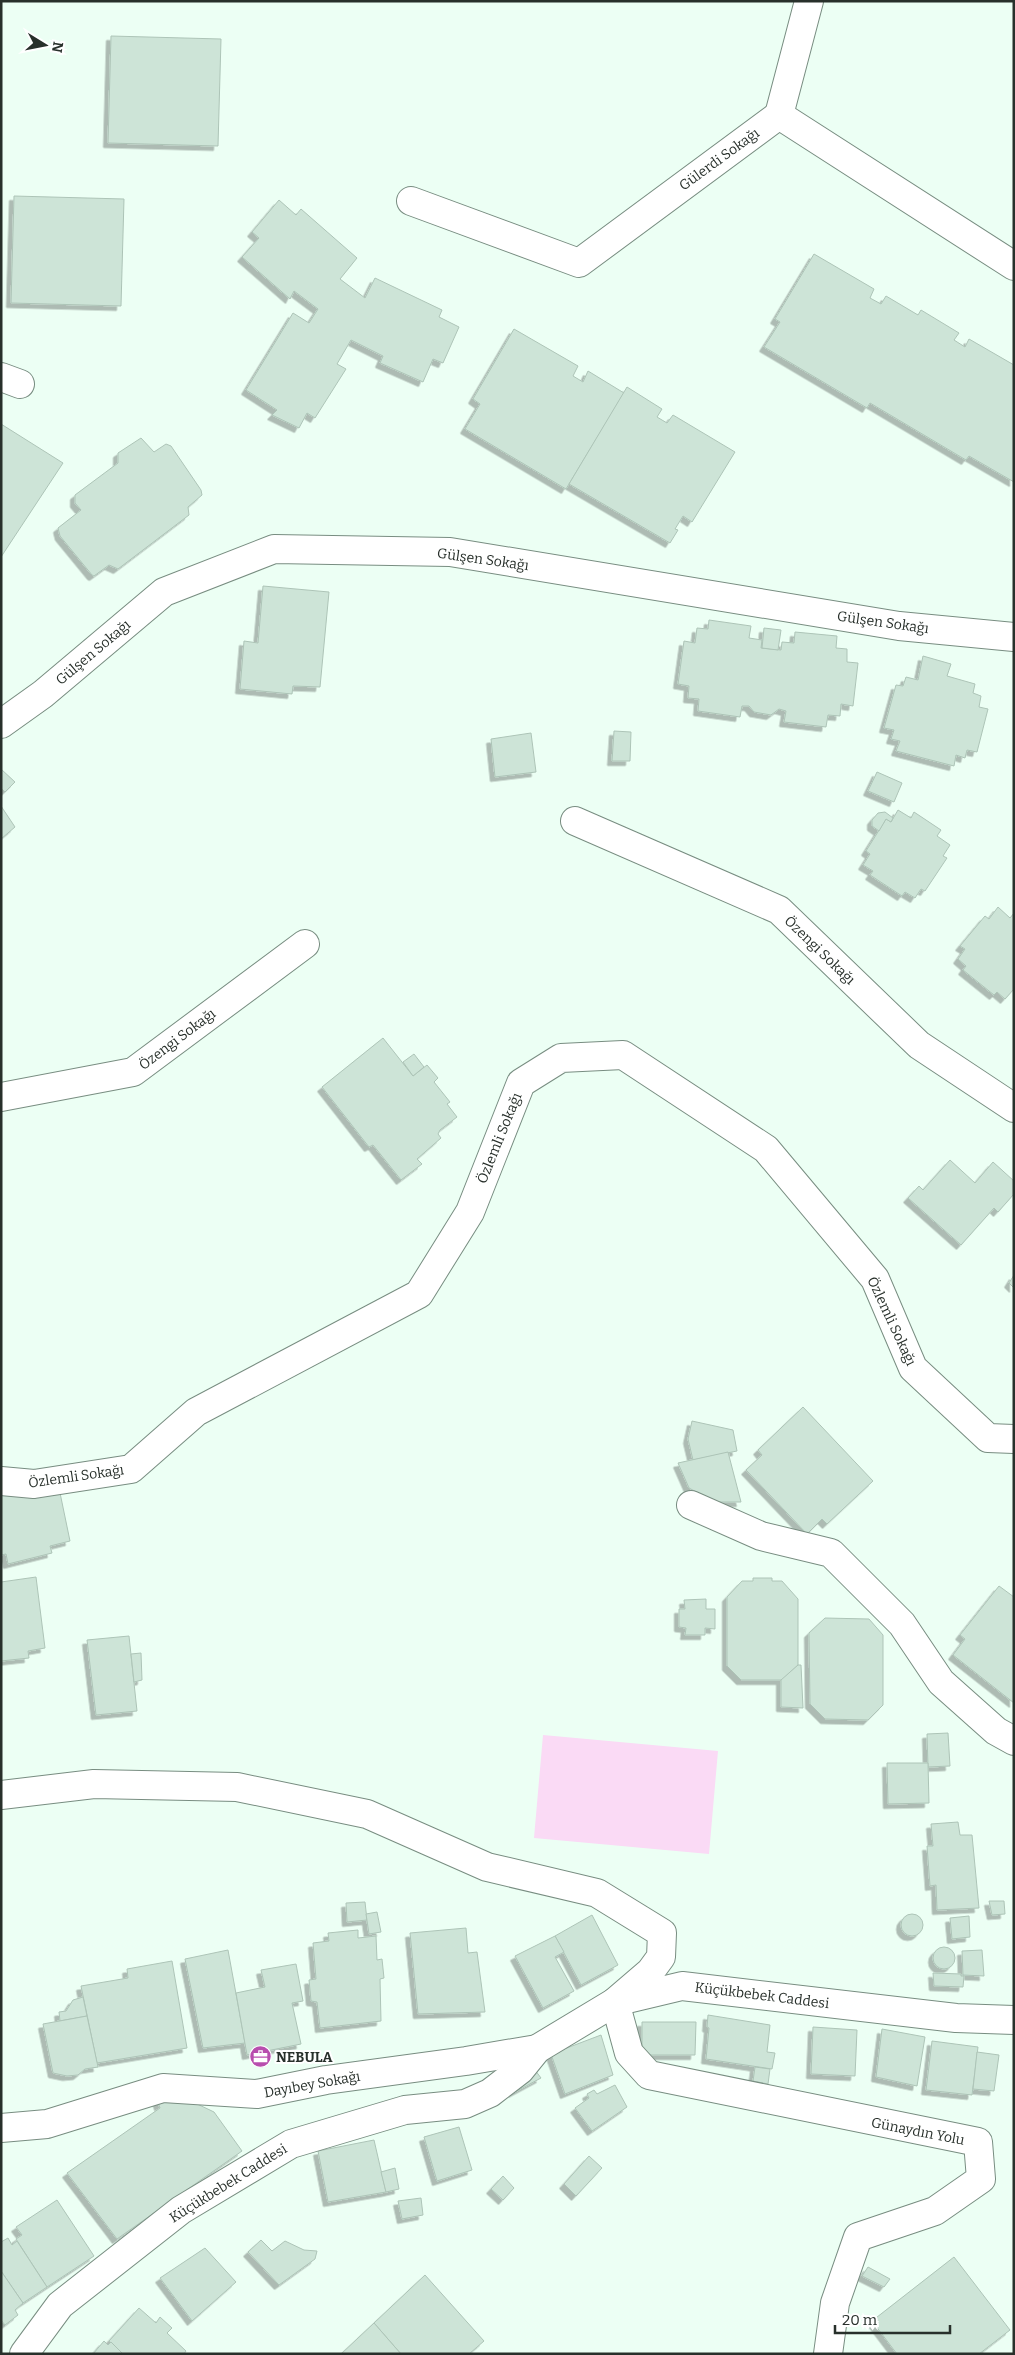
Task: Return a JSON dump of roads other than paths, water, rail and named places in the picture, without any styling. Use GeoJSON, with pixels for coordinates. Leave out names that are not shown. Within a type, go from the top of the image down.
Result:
{"type":"FeatureCollection","features":[{"type":"Feature","properties":{"kind":"street"},"geometry":{"type":"LineString","coordinates":[[809,1],[779,115],[1014,266]]}},
{"type":"Feature","properties":{"kind":"street","name":"Gülerdi Sokağı"},"geometry":{"type":"LineString","coordinates":[[411,201],[580,263],[779,115]]}},
{"type":"Feature","properties":{"kind":"street","name":"Gülşen Sokağı"},"geometry":{"type":"LineString","coordinates":[[1,724],[43,694],[164,592],[274,549],[450,552],[899,626],[1014,637]]}},
{"type":"Feature","properties":{"kind":"street","name":"Özengi Sokağı"},"geometry":{"type":"LineString","coordinates":[[575,821],[779,910],[919,1045],[1014,1108]]}},
{"type":"Feature","properties":{"kind":"street","name":"Özengi Sokağı"},"geometry":{"type":"LineString","coordinates":[[1,1096],[132,1072],[305,944]]}},
{"type":"Feature","properties":{"kind":"street","name":"Özlemli Sokağı"},"geometry":{"type":"LineString","coordinates":[[1,1481],[34,1484],[131,1468],[196,1412],[419,1294],[470,1212],[521,1083],[561,1058],[624,1054],[766,1149],[875,1279],[913,1368],[1001,1439],[1014,1452]]}},
{"type":"Feature","properties":{"kind":"street"},"geometry":{"type":"LineString","coordinates":[[691,1505],[761,1536],[831,1553],[902,1624],[941,1682],[996,1731],[1014,1740]]}},
{"type":"Feature","properties":{"kind":"street"},"geometry":{"type":"LineString","coordinates":[[1,1795],[94,1784],[237,1787],[367,1814],[487,1867],[597,1893],[662,1933],[661,1957],[650,1972],[615,2002]]}},
{"type":"Feature","properties":{"kind":"street","name":"Küçükbebek Caddesi"},"geometry":{"type":"LineString","coordinates":[[24,2354],[60,2305],[181,2210],[282,2149],[291,2144],[405,2110],[465,2104],[490,2093],[520,2070],[537,2049],[615,2002],[682,1986],[956,2018],[1014,2020]]}},
{"type":"Feature","properties":{"kind":"street","name":"Günaydın Yolu"},"geometry":{"type":"LineString","coordinates":[[615,2002],[629,2053],[649,2075],[978,2142],[981,2179],[936,2211],[858,2238],[835,2303],[828,2354]]}},
{"type":"Feature","properties":{"kind":"street","name":"Dayıbey Sokağı"},"geometry":{"type":"LineString","coordinates":[[1,2128],[47,2124],[162,2088],[257,2094],[326,2080],[466,2061],[537,2049]]}},
{"type":"Feature","properties":{"kind":"place","name":"NEBULA"},"geometry":{"type":"Point","coordinates":[260,2057]}}]}
